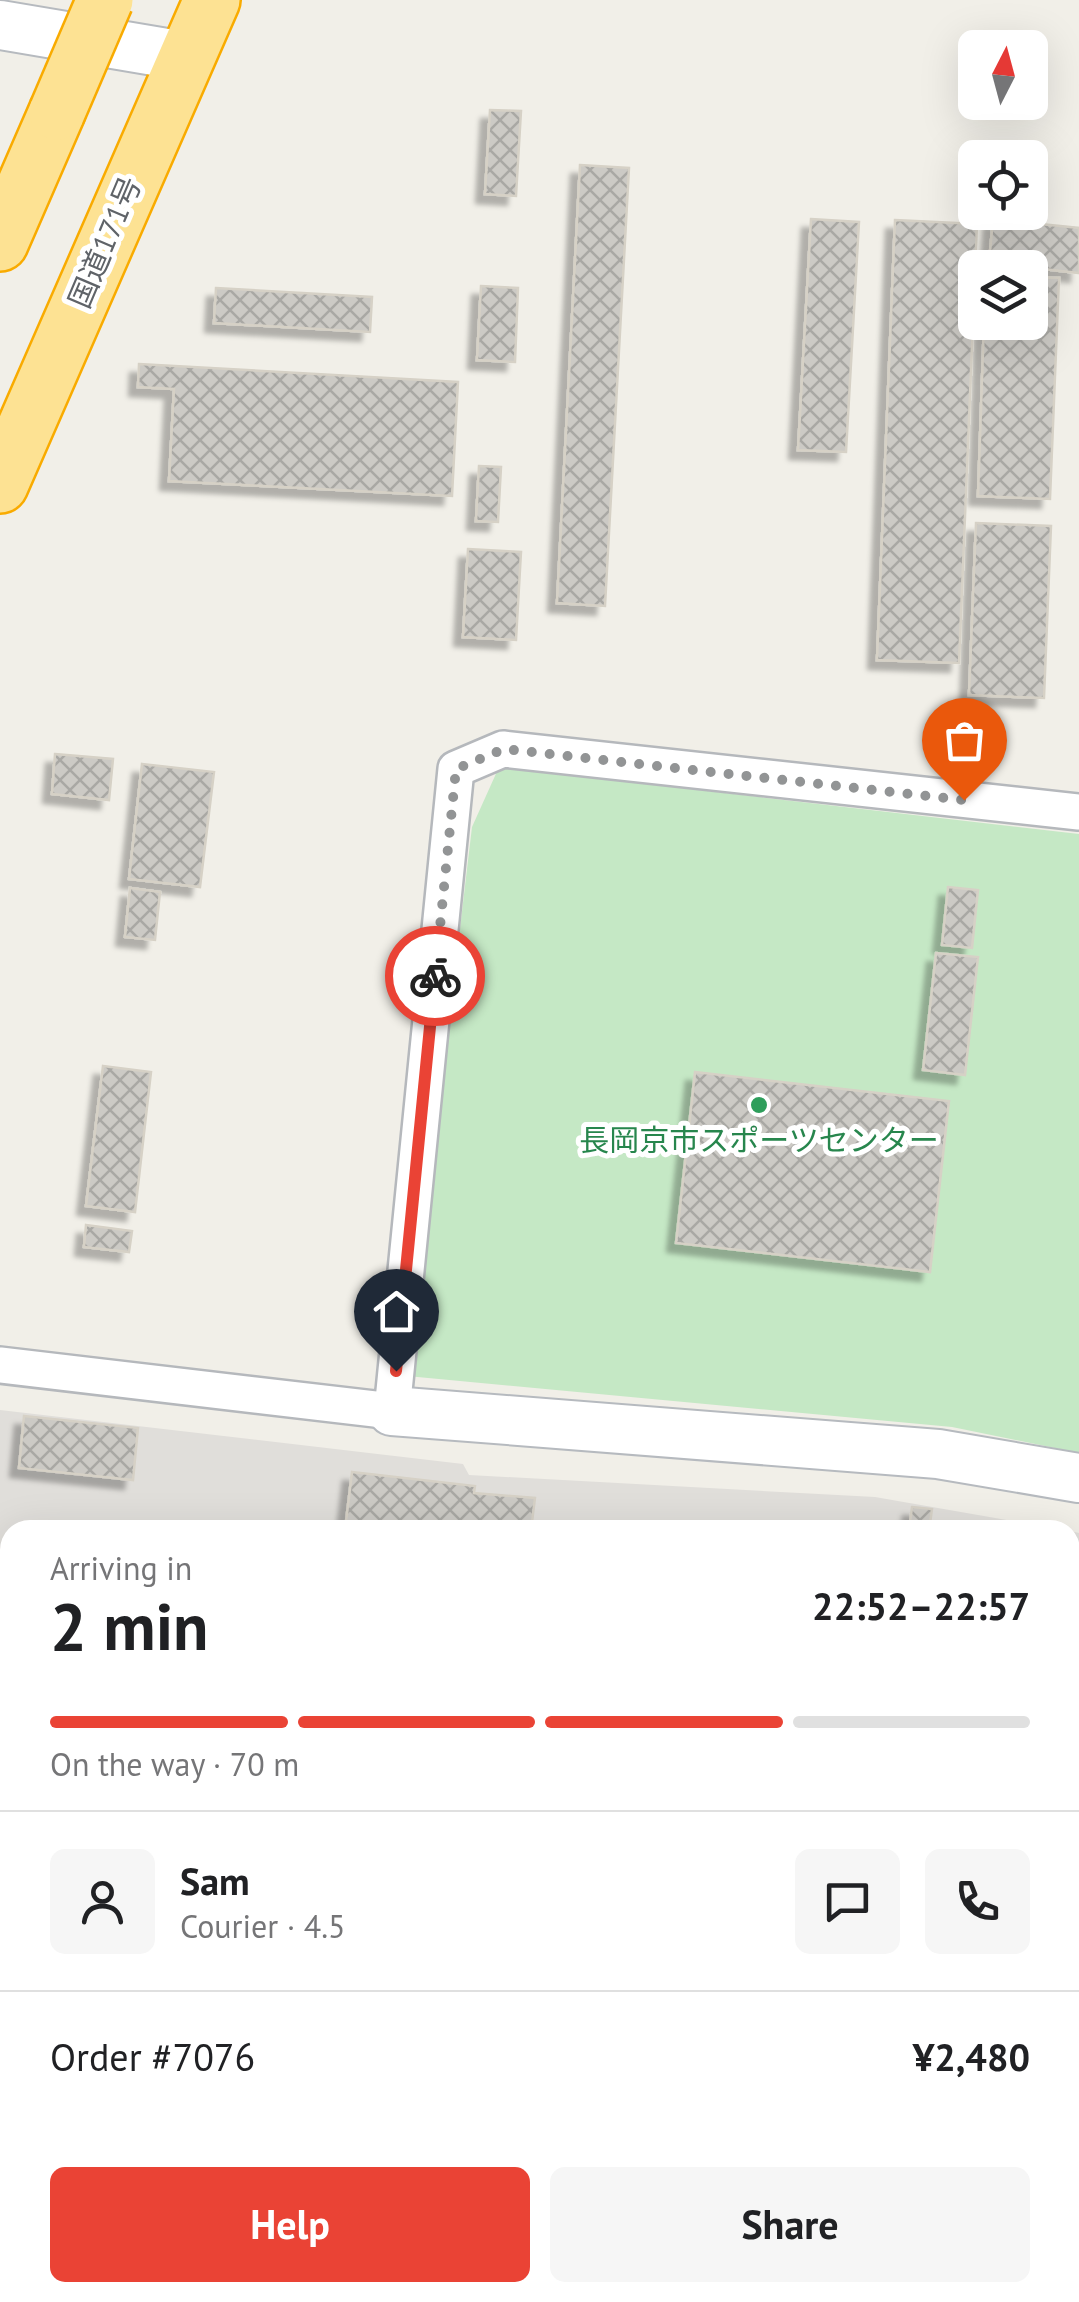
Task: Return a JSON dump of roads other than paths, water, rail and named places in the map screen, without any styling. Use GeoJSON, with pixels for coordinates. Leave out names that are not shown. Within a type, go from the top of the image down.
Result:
{"type":"FeatureCollection","features":[{"type":"Feature","properties":{"kind":"highway"},"geometry":{"type":"LineString","coordinates":[[0,243],[104,0]]}},
{"type":"Feature","properties":{"kind":"highway","name":"国道171号"},"geometry":{"type":"LineString","coordinates":[[0,485],[184,56],[212,0]]}},
{"type":"Feature","properties":{"kind":"street"},"geometry":{"type":"LineString","coordinates":[[0,25],[184,56]]}},
{"type":"Feature","properties":{"kind":"street"},"geometry":{"type":"LineString","coordinates":[[392,1411],[456,769],[504,749],[1079,812]]}},
{"type":"Feature","properties":{"kind":"street"},"geometry":{"type":"LineString","coordinates":[[0,1365],[392,1411],[938,1454],[1079,1478]]}},
{"type":"Feature","properties":{"kind":"place","name":"長岡京市スポーツセンター"},"geometry":{"type":"Point","coordinates":[759,1105]}}]}
